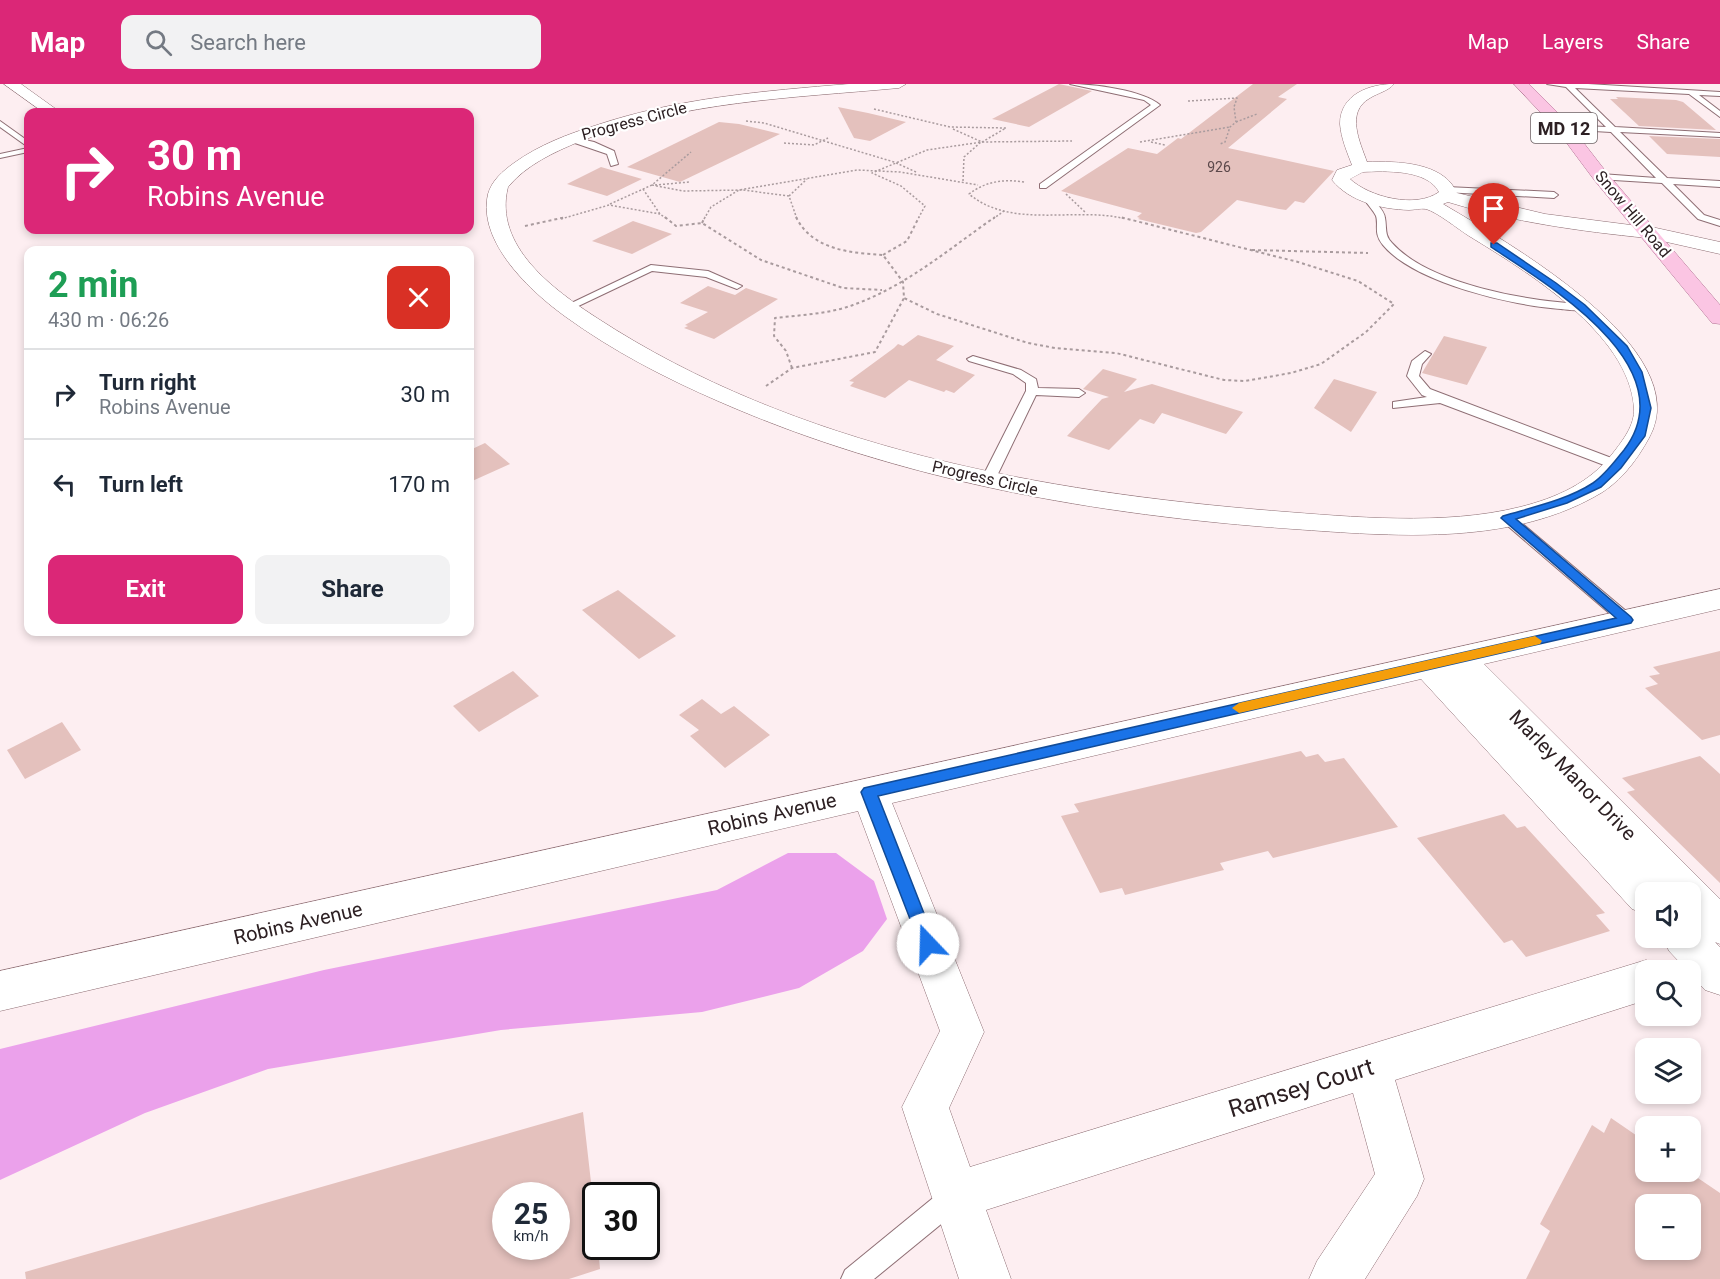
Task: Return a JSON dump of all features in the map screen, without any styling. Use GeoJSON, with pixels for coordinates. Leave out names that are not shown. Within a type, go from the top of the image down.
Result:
{"type":"FeatureCollection","features":[{"type":"Feature","properties":{"kind":"main road","name":"Snow Hill Road"},"geometry":{"type":"LineString","coordinates":[[1521,84],[1563,127],[1601,177],[1720,318]]}},
{"type":"Feature","properties":{"kind":"street"},"geometry":{"type":"LineString","coordinates":[[11,84],[46,108]]}},
{"type":"Feature","properties":{"kind":"street","name":"Progress Circle"},"geometry":{"type":"LineString","coordinates":[[899,84],[713,102],[624,121],[572,139],[548,148],[528,160],[498,188],[496,203],[501,230],[513,256],[566,308],[662,367],[740,403],[851,444],[1018,487],[1240,517],[1348,524],[1441,526],[1507,518],[1563,501],[1597,485],[1617,465],[1640,436],[1646,408],[1637,372],[1624,348],[1582,307],[1440,196],[1434,178],[1390,167],[1361,167]]}},
{"type":"Feature","properties":{"kind":"street"},"geometry":{"type":"LineString","coordinates":[[1387,84],[1358,99],[1349,110],[1346,121],[1361,167],[1343,174],[1341,180],[1354,192],[1398,203],[1440,196],[1545,221],[1647,231],[1720,248]]}},
{"type":"Feature","properties":{"kind":"street","name":"Robins Avenue"},"geometry":{"type":"LineString","coordinates":[[0,991],[1720,599]]}},
{"type":"Feature","properties":{"kind":"street","name":"Marley Manor Drive"},"geometry":{"type":"LineString","coordinates":[[1442,662],[1676,882]]}},
{"type":"Feature","properties":{"kind":"street","name":"Marley Manor Drive"},"geometry":{"type":"LineString","coordinates":[[1442,662],[1635,884]]}},
{"type":"Feature","properties":{"kind":"street"},"geometry":{"type":"LineString","coordinates":[[869,792],[962,1032],[925,1107],[985,1279]]}},
{"type":"Feature","properties":{"kind":"street","name":"Ramsey Court"},"geometry":{"type":"LineString","coordinates":[[957,1196],[1635,983]]}},
{"type":"Feature","properties":{"kind":"street"},"geometry":{"type":"LineString","coordinates":[[1335,1279],[1400,1179],[1369,1067]]}},
{"type":"Feature","properties":{"kind":"lane"},"geometry":{"type":"LineString","coordinates":[[1043,186],[1156,105],[1146,98],[1074,84]]}},
{"type":"Feature","properties":{"kind":"lane"},"geometry":{"type":"LineString","coordinates":[[1551,84],[1720,94]]}},
{"type":"Feature","properties":{"kind":"lane"},"geometry":{"type":"LineString","coordinates":[[1681,84],[1720,115]]}},
{"type":"Feature","properties":{"kind":"lane"},"geometry":{"type":"LineString","coordinates":[[1568,85],[1701,217],[1720,224]]}},
{"type":"Feature","properties":{"kind":"lane"},"geometry":{"type":"LineString","coordinates":[[0,123],[24,142]]}},
{"type":"Feature","properties":{"kind":"lane"},"geometry":{"type":"LineString","coordinates":[[1563,127],[1720,135]]}},
{"type":"Feature","properties":{"kind":"lane"},"geometry":{"type":"LineString","coordinates":[[572,139],[611,153],[614,164]]}},
{"type":"Feature","properties":{"kind":"lane"},"geometry":{"type":"LineString","coordinates":[[0,156],[24,151]]}},
{"type":"Feature","properties":{"kind":"lane"},"geometry":{"type":"LineString","coordinates":[[1601,177],[1720,184]]}},
{"type":"Feature","properties":{"kind":"lane"},"geometry":{"type":"LineString","coordinates":[[1440,196],[1554,195]]}},
{"type":"Feature","properties":{"kind":"lane"},"geometry":{"type":"LineString","coordinates":[[1367,197],[1381,217],[1379,229],[1383,240],[1399,255],[1420,268],[1498,295],[1549,305],[1582,307]]}},
{"type":"Feature","properties":{"kind":"lane"},"geometry":{"type":"LineString","coordinates":[[651,268],[657,255]]}},
{"type":"Feature","properties":{"kind":"lane"},"geometry":{"type":"LineString","coordinates":[[566,308],[651,268],[708,274],[737,286]]}},
{"type":"Feature","properties":{"kind":"lane"},"geometry":{"type":"LineString","coordinates":[[1425,354],[1416,363],[1413,376],[1426,392],[1617,465]]}},
{"type":"Feature","properties":{"kind":"lane"},"geometry":{"type":"LineString","coordinates":[[973,358],[1017,372],[1032,382],[1032,391],[988,480]]}},
{"type":"Feature","properties":{"kind":"lane"},"geometry":{"type":"LineString","coordinates":[[1032,391],[1079,393]]}},
{"type":"Feature","properties":{"kind":"lane"},"geometry":{"type":"LineString","coordinates":[[1397,405],[1441,399]]}},
{"type":"Feature","properties":{"kind":"lane"},"geometry":{"type":"LineString","coordinates":[[1507,518],[1627,620]]}},
{"type":"Feature","properties":{"kind":"lane"},"geometry":{"type":"LineString","coordinates":[[854,1279],[957,1196]]}},
{"type":"Feature","properties":{"kind":"path"},"geometry":{"type":"LineString","coordinates":[[1188,101],[1237,98],[1234,107],[1236,122]]}},
{"type":"Feature","properties":{"kind":"path"},"geometry":{"type":"LineString","coordinates":[[870,108],[950,127],[1006,128],[982,142],[964,157],[963,181]]}},
{"type":"Feature","properties":{"kind":"path"},"geometry":{"type":"LineString","coordinates":[[1220,144],[1225,142],[1230,127],[1236,122],[1257,114]]}},
{"type":"Feature","properties":{"kind":"path"},"geometry":{"type":"LineString","coordinates":[[745,120],[764,123],[894,162],[923,175]]}},
{"type":"Feature","properties":{"kind":"path"},"geometry":{"type":"LineString","coordinates":[[784,143],[799,146],[828,138]]}},
{"type":"Feature","properties":{"kind":"path"},"geometry":{"type":"LineString","coordinates":[[789,196],[799,223],[814,238],[828,245],[860,254],[883,255],[908,241],[925,207],[901,186],[872,173],[927,150],[982,142]]}},
{"type":"Feature","properties":{"kind":"path"},"geometry":{"type":"LineString","coordinates":[[501,230],[550,222],[609,205],[652,185],[691,152]]}},
{"type":"Feature","properties":{"kind":"path"},"geometry":{"type":"LineString","coordinates":[[652,185],[662,189],[706,192],[739,190],[807,178],[875,170],[923,175],[979,185]]}},
{"type":"Feature","properties":{"kind":"path"},"geometry":{"type":"LineString","coordinates":[[789,196],[807,178]]}},
{"type":"Feature","properties":{"kind":"path"},"geometry":{"type":"LineString","coordinates":[[652,185],[690,182]]}},
{"type":"Feature","properties":{"kind":"path"},"geometry":{"type":"LineString","coordinates":[[643,189],[660,214],[676,226],[702,223],[761,260],[843,288],[882,291]]}},
{"type":"Feature","properties":{"kind":"path"},"geometry":{"type":"LineString","coordinates":[[702,223],[711,207],[739,190],[789,196]]}},
{"type":"Feature","properties":{"kind":"path"},"geometry":{"type":"LineString","coordinates":[[904,298],[937,314],[1028,342],[1055,348],[1116,353],[1224,380],[1245,381],[1291,373],[1321,364],[1366,332],[1394,304],[1358,281],[1298,262],[1107,214],[1040,216],[1004,210],[980,203],[969,194]]}},
{"type":"Feature","properties":{"kind":"path"},"geometry":{"type":"LineString","coordinates":[[609,205],[660,214]]}},
{"type":"Feature","properties":{"kind":"path"},"geometry":{"type":"LineString","coordinates":[[792,368],[786,351],[774,336],[775,318],[815,314],[843,307],[903,282],[1004,210]]}},
{"type":"Feature","properties":{"kind":"path"},"geometry":{"type":"LineString","coordinates":[[1246,250],[1287,249],[1399,255]]}},
{"type":"Feature","properties":{"kind":"path"},"geometry":{"type":"LineString","coordinates":[[740,403],[792,368],[875,352],[904,298],[903,282],[883,255]]}},
{"type":"Feature","properties":{"kind":"shaded area"},"geometry":{"type":"Polygon","coordinates":[[[788,853],[836,853],[874,881],[887,919],[863,951],[799,988],[702,1012],[501,1030],[268,1069],[145,1113],[0,1180],[0,1049],[324,970],[717,890],[788,853]]]}},
{"type":"Feature","properties":{"kind":"building"},"geometry":{"type":"Polygon","coordinates":[[[1059,84],[1092,91],[1029,127],[992,119],[1059,84]]]}},
{"type":"Feature","properties":{"kind":"building"},"geometry":{"type":"Polygon","coordinates":[[[1253,84],[1297,84],[1278,97],[1287,99],[1228,148],[1334,171],[1304,203],[1295,201],[1286,210],[1237,200],[1201,232],[1196,233],[1138,219],[1140,218],[1137,217],[1142,213],[1061,191],[1128,148],[1157,154],[1178,138],[1181,139],[1253,84]]]}},
{"type":"Feature","properties":{"kind":"building"},"geometry":{"type":"Polygon","coordinates":[[[1616,97],[1683,102],[1716,130],[1639,126],[1610,99],[1618,99],[1616,97]]]}},
{"type":"Feature","properties":{"kind":"building"},"geometry":{"type":"Polygon","coordinates":[[[838,107],[906,122],[870,141],[854,138],[838,107]]]}},
{"type":"Feature","properties":{"kind":"building"},"geometry":{"type":"Polygon","coordinates":[[[719,122],[739,124],[780,134],[680,182],[627,167],[719,122]]]}},
{"type":"Feature","properties":{"kind":"building"},"geometry":{"type":"Polygon","coordinates":[[[1649,136],[1720,139],[1720,157],[1667,154],[1649,136]]]}},
{"type":"Feature","properties":{"kind":"building"},"geometry":{"type":"Polygon","coordinates":[[[601,167],[642,179],[607,196],[567,184],[601,167]]]}},
{"type":"Feature","properties":{"kind":"building"},"geometry":{"type":"Polygon","coordinates":[[[633,221],[672,234],[632,254],[592,241],[633,221]]]}},
{"type":"Feature","properties":{"kind":"building"},"geometry":{"type":"Polygon","coordinates":[[[708,286],[735,295],[746,288],[778,299],[714,339],[684,328],[688,326],[685,325],[708,312],[680,303],[708,286]]]}},
{"type":"Feature","properties":{"kind":"building"},"geometry":{"type":"Polygon","coordinates":[[[918,335],[954,346],[936,360],[975,375],[954,393],[946,390],[944,392],[909,380],[885,398],[850,386],[854,382],[849,381],[898,344],[903,346],[918,335]]]}},
{"type":"Feature","properties":{"kind":"building"},"geometry":{"type":"Polygon","coordinates":[[[1444,336],[1487,347],[1467,385],[1422,373],[1444,336]]]}},
{"type":"Feature","properties":{"kind":"building"},"geometry":{"type":"Polygon","coordinates":[[[1103,369],[1137,379],[1124,392],[1152,384],[1243,412],[1226,434],[1162,413],[1154,424],[1140,419],[1109,450],[1067,436],[1102,399],[1109,397],[1083,389],[1103,369]]]}},
{"type":"Feature","properties":{"kind":"building"},"geometry":{"type":"Polygon","coordinates":[[[1334,379],[1377,392],[1351,432],[1314,408],[1334,379]]]}},
{"type":"Feature","properties":{"kind":"building"},"geometry":{"type":"Polygon","coordinates":[[[485,443],[510,464],[474,480],[474,448],[485,443]]]}},
{"type":"Feature","properties":{"kind":"building"},"geometry":{"type":"Polygon","coordinates":[[[618,590],[676,636],[639,659],[582,610],[618,590]]]}},
{"type":"Feature","properties":{"kind":"building"},"geometry":{"type":"Polygon","coordinates":[[[1720,651],[1720,735],[1702,740],[1645,688],[1658,684],[1649,676],[1660,674],[1653,667],[1720,651]]]}},
{"type":"Feature","properties":{"kind":"building"},"geometry":{"type":"Polygon","coordinates":[[[513,671],[539,696],[479,732],[453,706],[513,671]]]}},
{"type":"Feature","properties":{"kind":"building"},"geometry":{"type":"Polygon","coordinates":[[[702,699],[721,714],[734,706],[770,735],[725,768],[690,736],[699,730],[679,715],[702,699]]]}},
{"type":"Feature","properties":{"kind":"building"},"geometry":{"type":"Polygon","coordinates":[[[62,722],[81,750],[25,779],[7,750],[62,722]]]}},
{"type":"Feature","properties":{"kind":"building"},"geometry":{"type":"Polygon","coordinates":[[[1301,751],[1306,757],[1318,754],[1325,762],[1344,758],[1398,827],[1273,858],[1268,851],[1220,863],[1224,870],[1125,895],[1122,888],[1100,893],[1061,816],[1079,812],[1074,804],[1301,751]]]}},
{"type":"Feature","properties":{"kind":"building"},"geometry":{"type":"Polygon","coordinates":[[[1700,756],[1720,774],[1720,883],[1627,792],[1635,790],[1622,778],[1700,756]]]}},
{"type":"Feature","properties":{"kind":"building"},"geometry":{"type":"Polygon","coordinates":[[[1504,814],[1517,828],[1525,826],[1605,913],[1596,915],[1610,931],[1526,957],[1512,940],[1504,943],[1417,838],[1504,814]]]}},
{"type":"Feature","properties":{"kind":"building"},"geometry":{"type":"Polygon","coordinates":[[[583,1112],[591,1182],[582,1182],[582,1260],[599,1260],[600,1269],[569,1279],[26,1279],[25,1272],[583,1112]]]}},
{"type":"Feature","properties":{"kind":"building"},"geometry":{"type":"Polygon","coordinates":[[[1611,1118],[1635,1134],[1635,1182],[1701,1182],[1701,1180],[1720,1193],[1720,1279],[1526,1279],[1550,1231],[1540,1224],[1592,1125],[1604,1133],[1611,1118]]]}},
{"type":"Feature","properties":{"kind":"slow traffic"},"geometry":{"type":"LineString","coordinates":[[1239,708],[1535,641]]}},
{"type":"Feature","properties":{"kind":"route"},"geometry":{"type":"LineString","coordinates":[[928,944],[869,792],[1627,620],[1507,518],[1563,501],[1597,485],[1617,465],[1640,436],[1646,408],[1637,372],[1624,348],[1602,324],[1553,284],[1494,245]]}}]}
